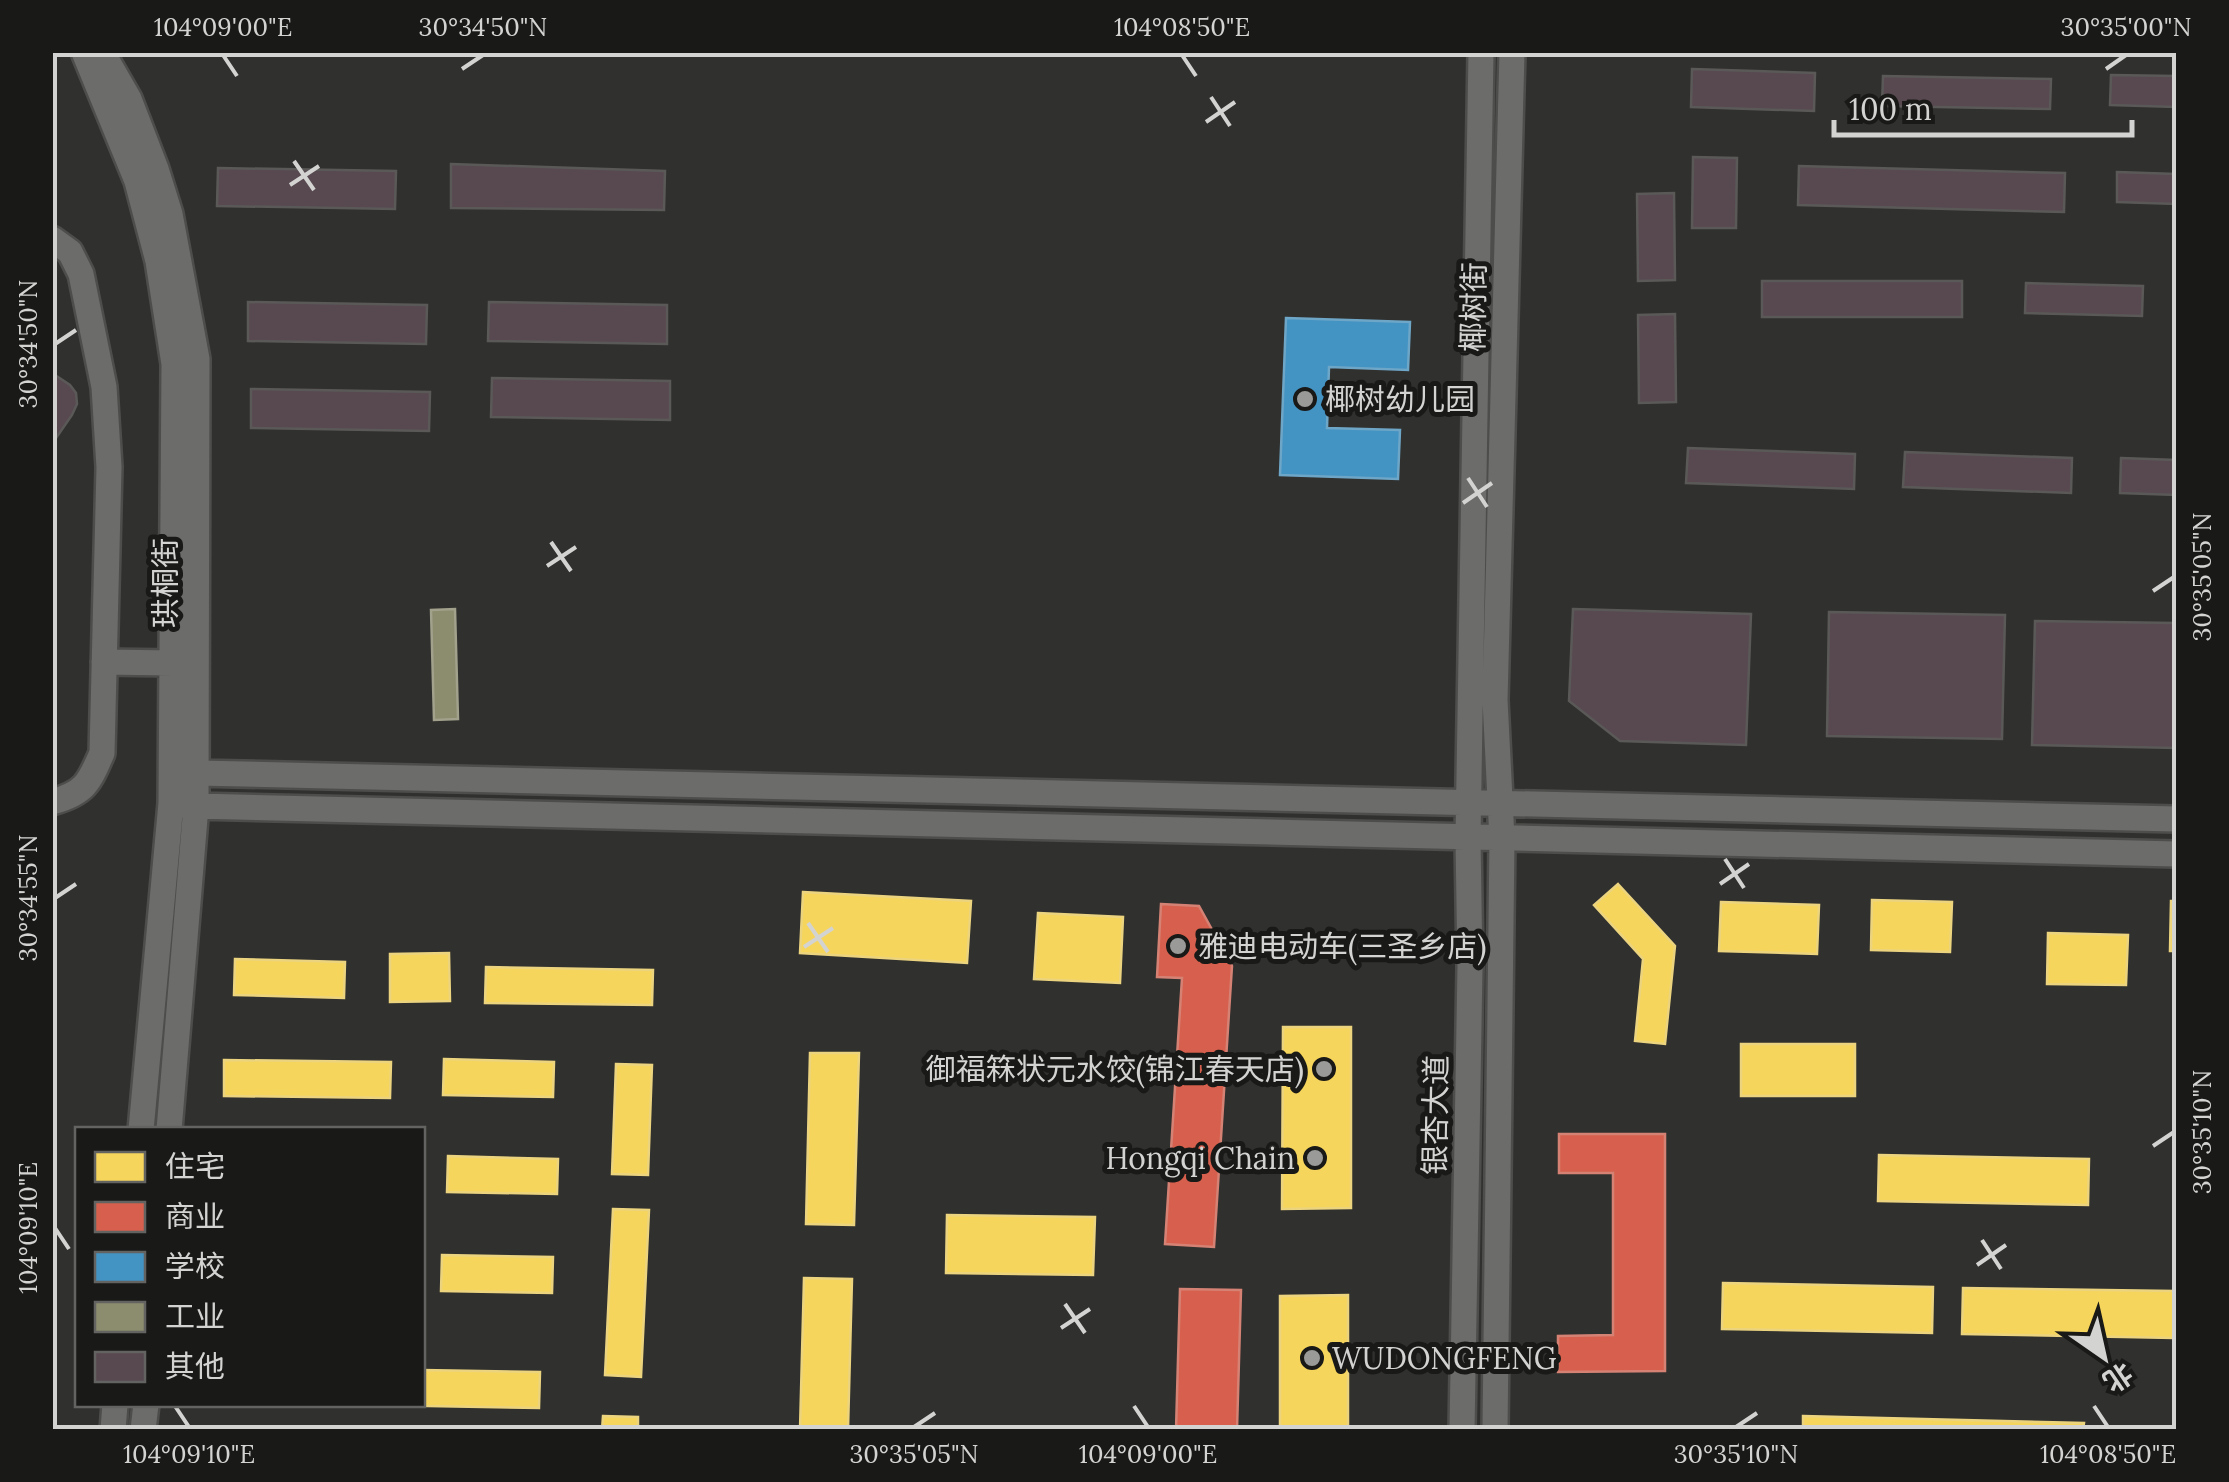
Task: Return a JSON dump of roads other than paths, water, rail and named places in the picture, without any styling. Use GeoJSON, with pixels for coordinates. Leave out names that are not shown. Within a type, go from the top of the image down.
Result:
{"type":"FeatureCollection","features":[{"type":"Feature","properties":{"kind":"street","name":"珙桐街"},"geometry":{"type":"LineString","coordinates":[[84,52],[137,181],[158,262],[174,364],[173,663],[184,771]]}},
{"type":"Feature","properties":{"kind":"street","name":"珙桐街"},"geometry":{"type":"LineString","coordinates":[[102,52],[129,99],[170,214],[197,360],[184,804],[169,1127]]}},
{"type":"Feature","properties":{"kind":"street","name":"椰树街"},"geometry":{"type":"LineString","coordinates":[[1469,802],[1480,52]]}},
{"type":"Feature","properties":{"kind":"street","name":"椰树街"},"geometry":{"type":"LineString","coordinates":[[1502,804],[1496,700],[1512,52]]}},
{"type":"Feature","properties":{"kind":"street"},"geometry":{"type":"LineString","coordinates":[[52,239],[70,252],[81,274],[104,387],[109,467],[102,753],[90,780],[75,795],[52,802]]}},
{"type":"Feature","properties":{"kind":"street"},"geometry":{"type":"LineString","coordinates":[[104,662],[173,663]]}},
{"type":"Feature","properties":{"kind":"street"},"geometry":{"type":"LineString","coordinates":[[184,771],[2176,819]]}},
{"type":"Feature","properties":{"kind":"street","name":"银杏大道"},"geometry":{"type":"LineString","coordinates":[[1462,1430],[1469,802]]}},
{"type":"Feature","properties":{"kind":"street","name":"珙桐街"},"geometry":{"type":"LineString","coordinates":[[141,1127],[184,804]]}},
{"type":"Feature","properties":{"kind":"street"},"geometry":{"type":"LineString","coordinates":[[184,804],[2176,854]]}},
{"type":"Feature","properties":{"kind":"street"},"geometry":{"type":"LineString","coordinates":[[1496,1430],[1502,804]]}},
{"type":"Feature","properties":{"kind":"place","name":"椰树幼儿园"},"geometry":{"type":"Point","coordinates":[1305,399]}},
{"type":"Feature","properties":{"kind":"place","name":"雅迪电动车(三圣乡店)"},"geometry":{"type":"Point","coordinates":[1178,946]}},
{"type":"Feature","properties":{"kind":"place","name":"御福箖状元水饺(锦江春天店)"},"geometry":{"type":"Point","coordinates":[1324,1069]}},
{"type":"Feature","properties":{"kind":"place","name":"Hongqi Chain"},"geometry":{"type":"Point","coordinates":[1315,1158]}},
{"type":"Feature","properties":{"kind":"place","name":"WUDONGFENG"},"geometry":{"type":"Point","coordinates":[1312,1358]}}]}
